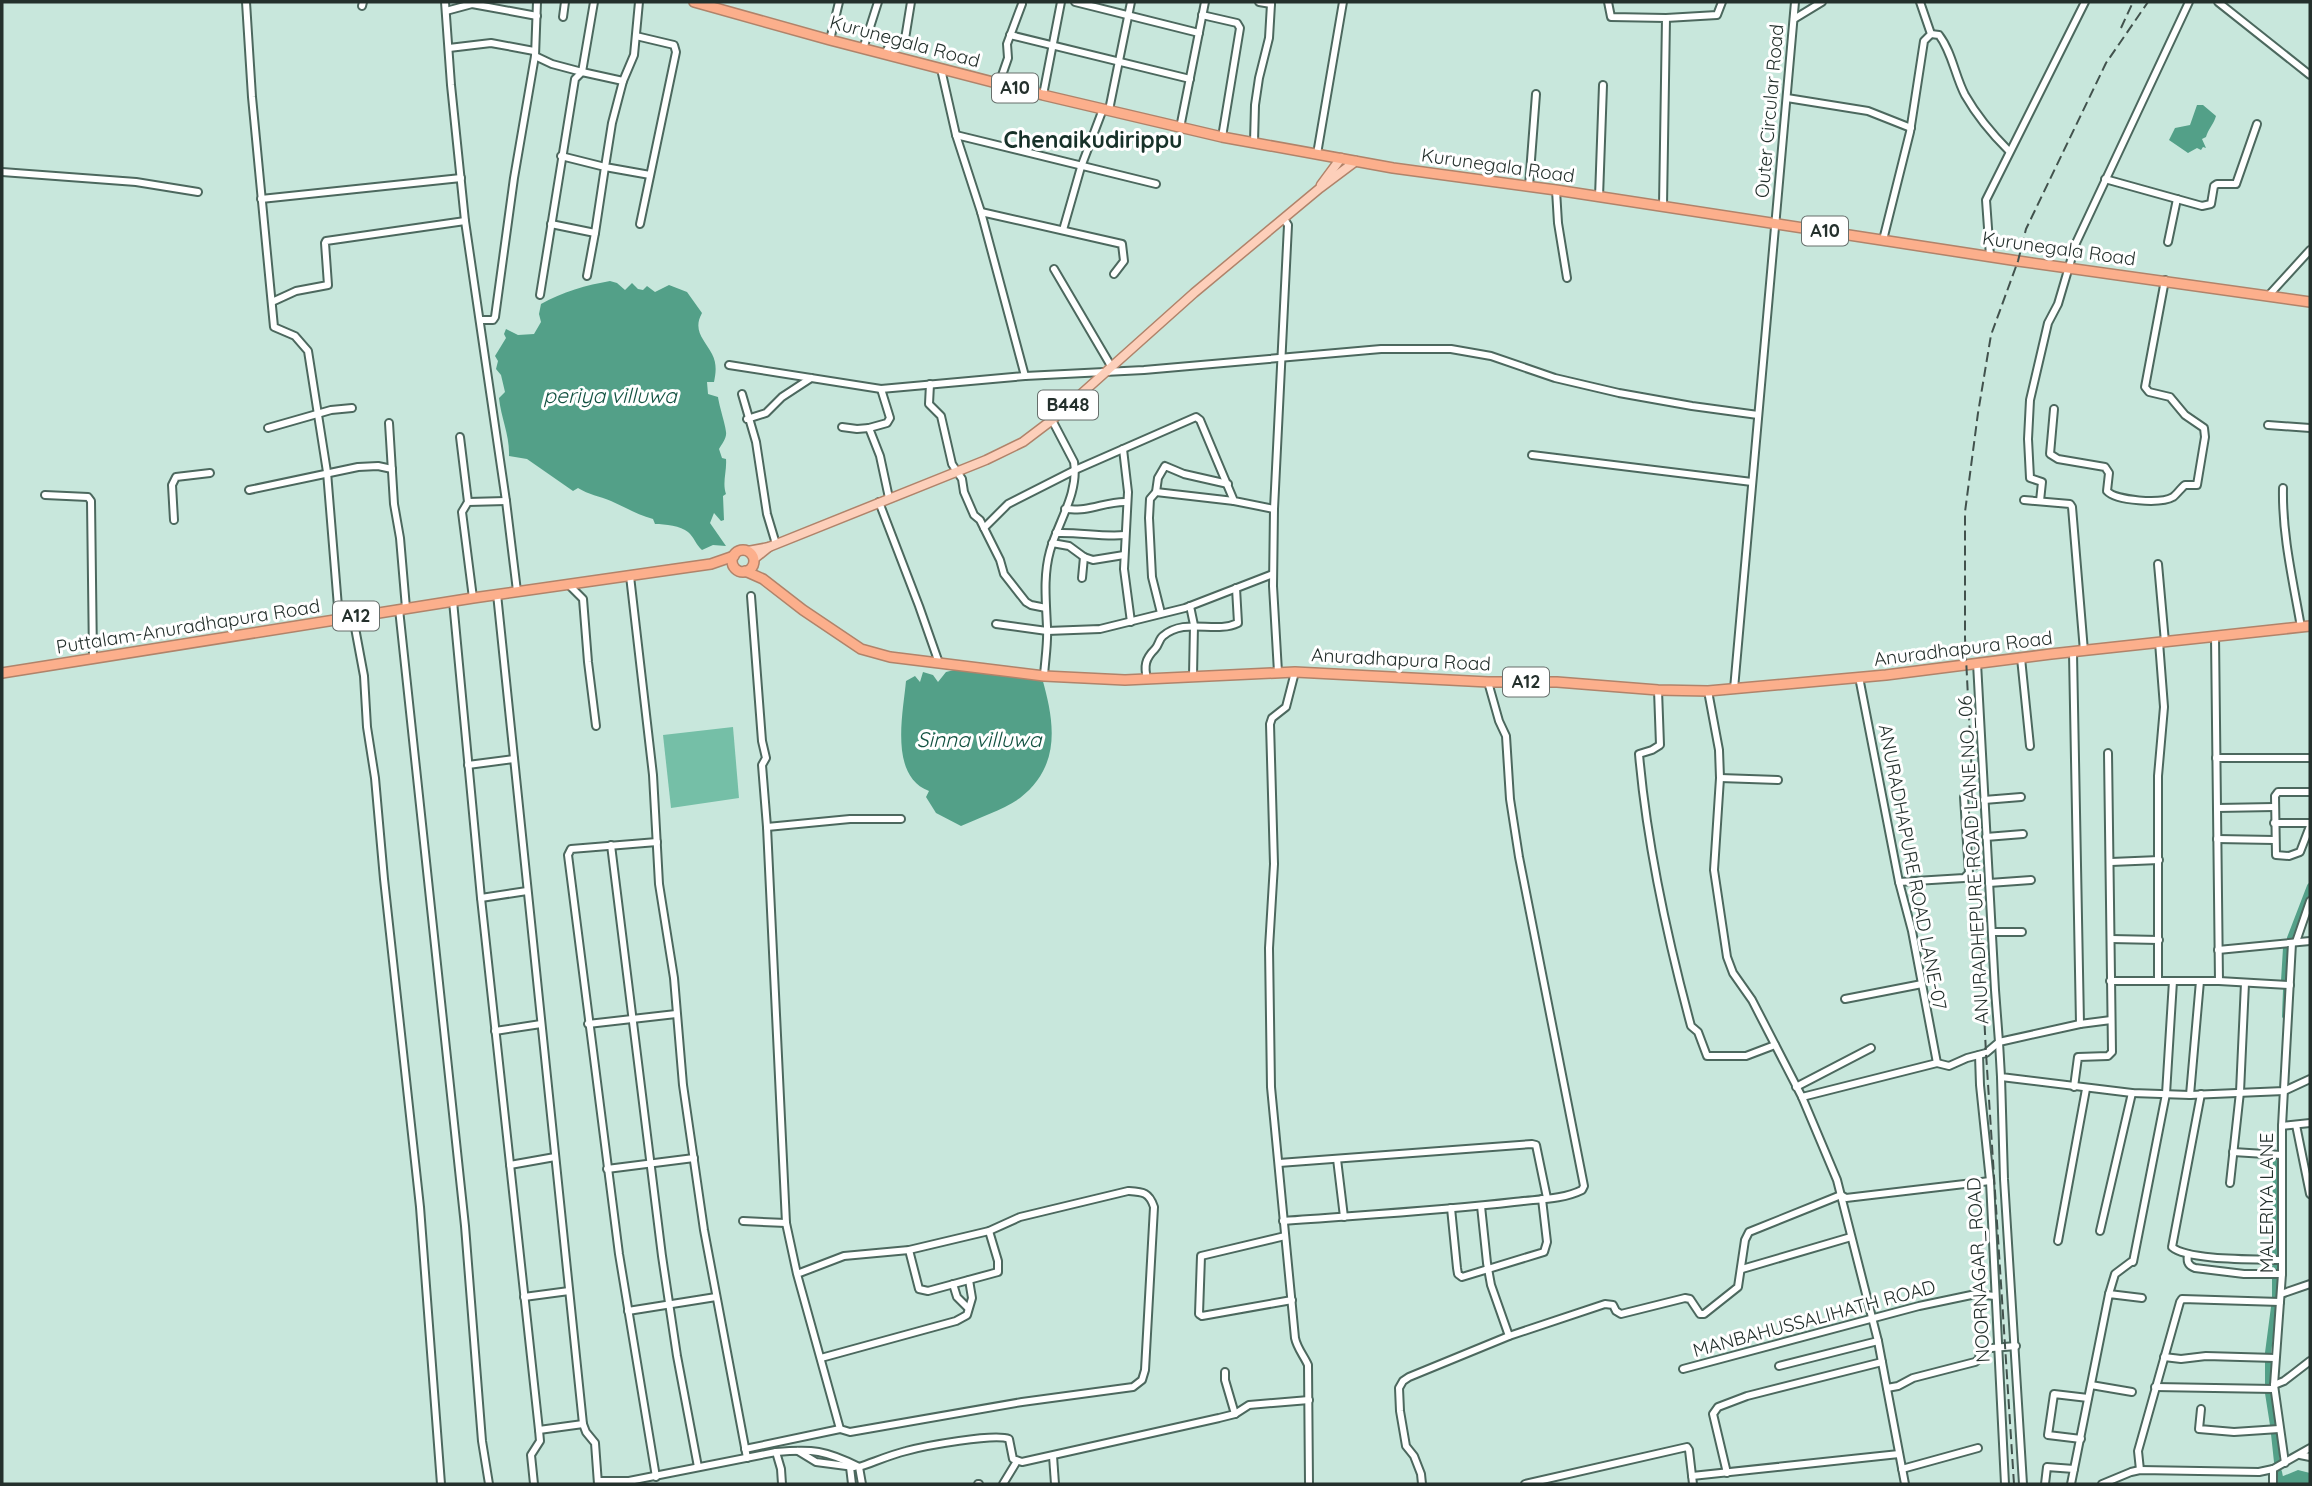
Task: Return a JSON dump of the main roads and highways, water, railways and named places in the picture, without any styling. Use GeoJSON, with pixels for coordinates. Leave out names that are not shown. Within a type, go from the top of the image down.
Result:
{"type":"FeatureCollection","features":[{"type":"Feature","properties":{"kind":"highway","name":"Kurunegala Road"},"geometry":{"type":"LineString","coordinates":[[694,2],[1043,95],[1180,128],[1341,159],[1413,172],[1556,190],[2310,302]]}},
{"type":"Feature","properties":{"kind":"highway"},"geometry":{"type":"LineString","coordinates":[[741,550],[752,557],[751,568],[740,570],[733,562],[734,556],[741,550]]}},
{"type":"Feature","properties":{"kind":"highway","name":"A12"},"geometry":{"type":"LineString","coordinates":[[711,564],[734,556]]}},
{"type":"Feature","properties":{"kind":"highway","name":"Anuradhapura Road"},"geometry":{"type":"LineString","coordinates":[[752,557],[763,579]]}},
{"type":"Feature","properties":{"kind":"highway","name":"Anuradhapura Road"},"geometry":{"type":"LineString","coordinates":[[711,564],[740,570],[763,579],[861,649],[890,657],[1044,676],[1125,680],[1295,672],[1708,691],[1860,677],[2306,627]]}},
{"type":"Feature","properties":{"kind":"highway","name":"Puttalam-Anuradhapura Road"},"geometry":{"type":"LineString","coordinates":[[2,673],[473,597],[711,564]]}},
{"type":"Feature","properties":{"kind":"main road","name":"B448"},"geometry":{"type":"LineString","coordinates":[[1320,188],[1341,159]]}},
{"type":"Feature","properties":{"kind":"main road","name":"B448"},"geometry":{"type":"LineString","coordinates":[[752,557],[878,502],[1013,448],[1052,420],[1194,293],[1356,161]]}},
{"type":"Feature","properties":{"kind":"water"},"geometry":{"type":"Polygon","coordinates":[[[2197,105],[2203,105],[2216,116],[2206,137],[2202,139],[2206,148],[2197,148],[2188,153],[2169,140],[2175,128],[2190,125],[2197,105]]]}},
{"type":"Feature","properties":{"kind":"water","name":"periya villuwa"},"geometry":{"type":"Polygon","coordinates":[[[610,281],[625,290],[632,283],[638,289],[643,290],[647,286],[655,292],[669,285],[687,292],[702,313],[699,330],[714,357],[716,368],[714,382],[707,382],[708,394],[718,397],[726,434],[719,449],[722,458],[726,459],[724,520],[721,521],[714,513],[710,523],[726,546],[713,545],[702,550],[685,530],[655,524],[653,519],[578,488],[573,491],[527,459],[509,456],[499,398],[505,392],[501,375],[496,369],[498,361],[495,356],[506,338],[506,329],[518,335],[534,334],[541,322],[541,304],[575,290],[610,281]]]}},
{"type":"Feature","properties":{"kind":"water","name":"Sinna villuwa"},"geometry":{"type":"Polygon","coordinates":[[[958,669],[1042,678],[1052,727],[1048,758],[1043,772],[1033,786],[1014,802],[961,826],[936,813],[926,797],[929,791],[916,783],[908,772],[901,743],[906,681],[915,676],[920,682],[923,672],[933,675],[938,682],[946,672],[958,669]]]}},
{"type":"Feature","properties":{"kind":"water"},"geometry":{"type":"Polygon","coordinates":[[[2298,1470],[2310,1473],[2310,1484],[2278,1484],[2276,1479],[2298,1470]]]}},
{"type":"Feature","properties":{"kind":"waterway"},"geometry":{"type":"LineString","coordinates":[[2290,938],[2310,886]]}},
{"type":"Feature","properties":{"kind":"waterway"},"geometry":{"type":"LineString","coordinates":[[2284,981],[2286,948]]}},
{"type":"Feature","properties":{"kind":"waterway"},"geometry":{"type":"LineString","coordinates":[[2285,1016],[2286,990]]}},
{"type":"Feature","properties":{"kind":"waterway"},"geometry":{"type":"LineString","coordinates":[[2275,1255],[2276,1162],[2279,1160]]}},
{"type":"Feature","properties":{"kind":"waterway"},"geometry":{"type":"LineString","coordinates":[[2275,1264],[2275,1269]]}},
{"type":"Feature","properties":{"kind":"waterway"},"geometry":{"type":"LineString","coordinates":[[2275,1278],[2275,1298]]}},
{"type":"Feature","properties":{"kind":"waterway"},"geometry":{"type":"LineString","coordinates":[[2268,1353],[2274,1307]]}},
{"type":"Feature","properties":{"kind":"waterway"},"geometry":{"type":"LineString","coordinates":[[2268,1362],[2268,1385]]}},
{"type":"Feature","properties":{"kind":"waterway"},"geometry":{"type":"LineString","coordinates":[[2268,1393],[2273,1425]]}},
{"type":"Feature","properties":{"kind":"waterway"},"geometry":{"type":"LineString","coordinates":[[2274,1434],[2277,1462]]}},
{"type":"Feature","properties":{"kind":"waterway"},"geometry":{"type":"LineString","coordinates":[[2279,1472],[2280,1477]]}},
{"type":"Feature","properties":{"kind":"railway"},"geometry":{"type":"LineString","coordinates":[[2121,28],[2133,2]]}},
{"type":"Feature","properties":{"kind":"railway"},"geometry":{"type":"LineString","coordinates":[[2014,1484],[1986,1053],[1965,638],[1965,512],[1991,335],[2018,261],[2026,229],[2106,63],[2148,2]]}},
{"type":"Feature","properties":{"kind":"district","name":"Chenaikudirippu"},"geometry":{"type":"Point","coordinates":[1093,140]}}]}
